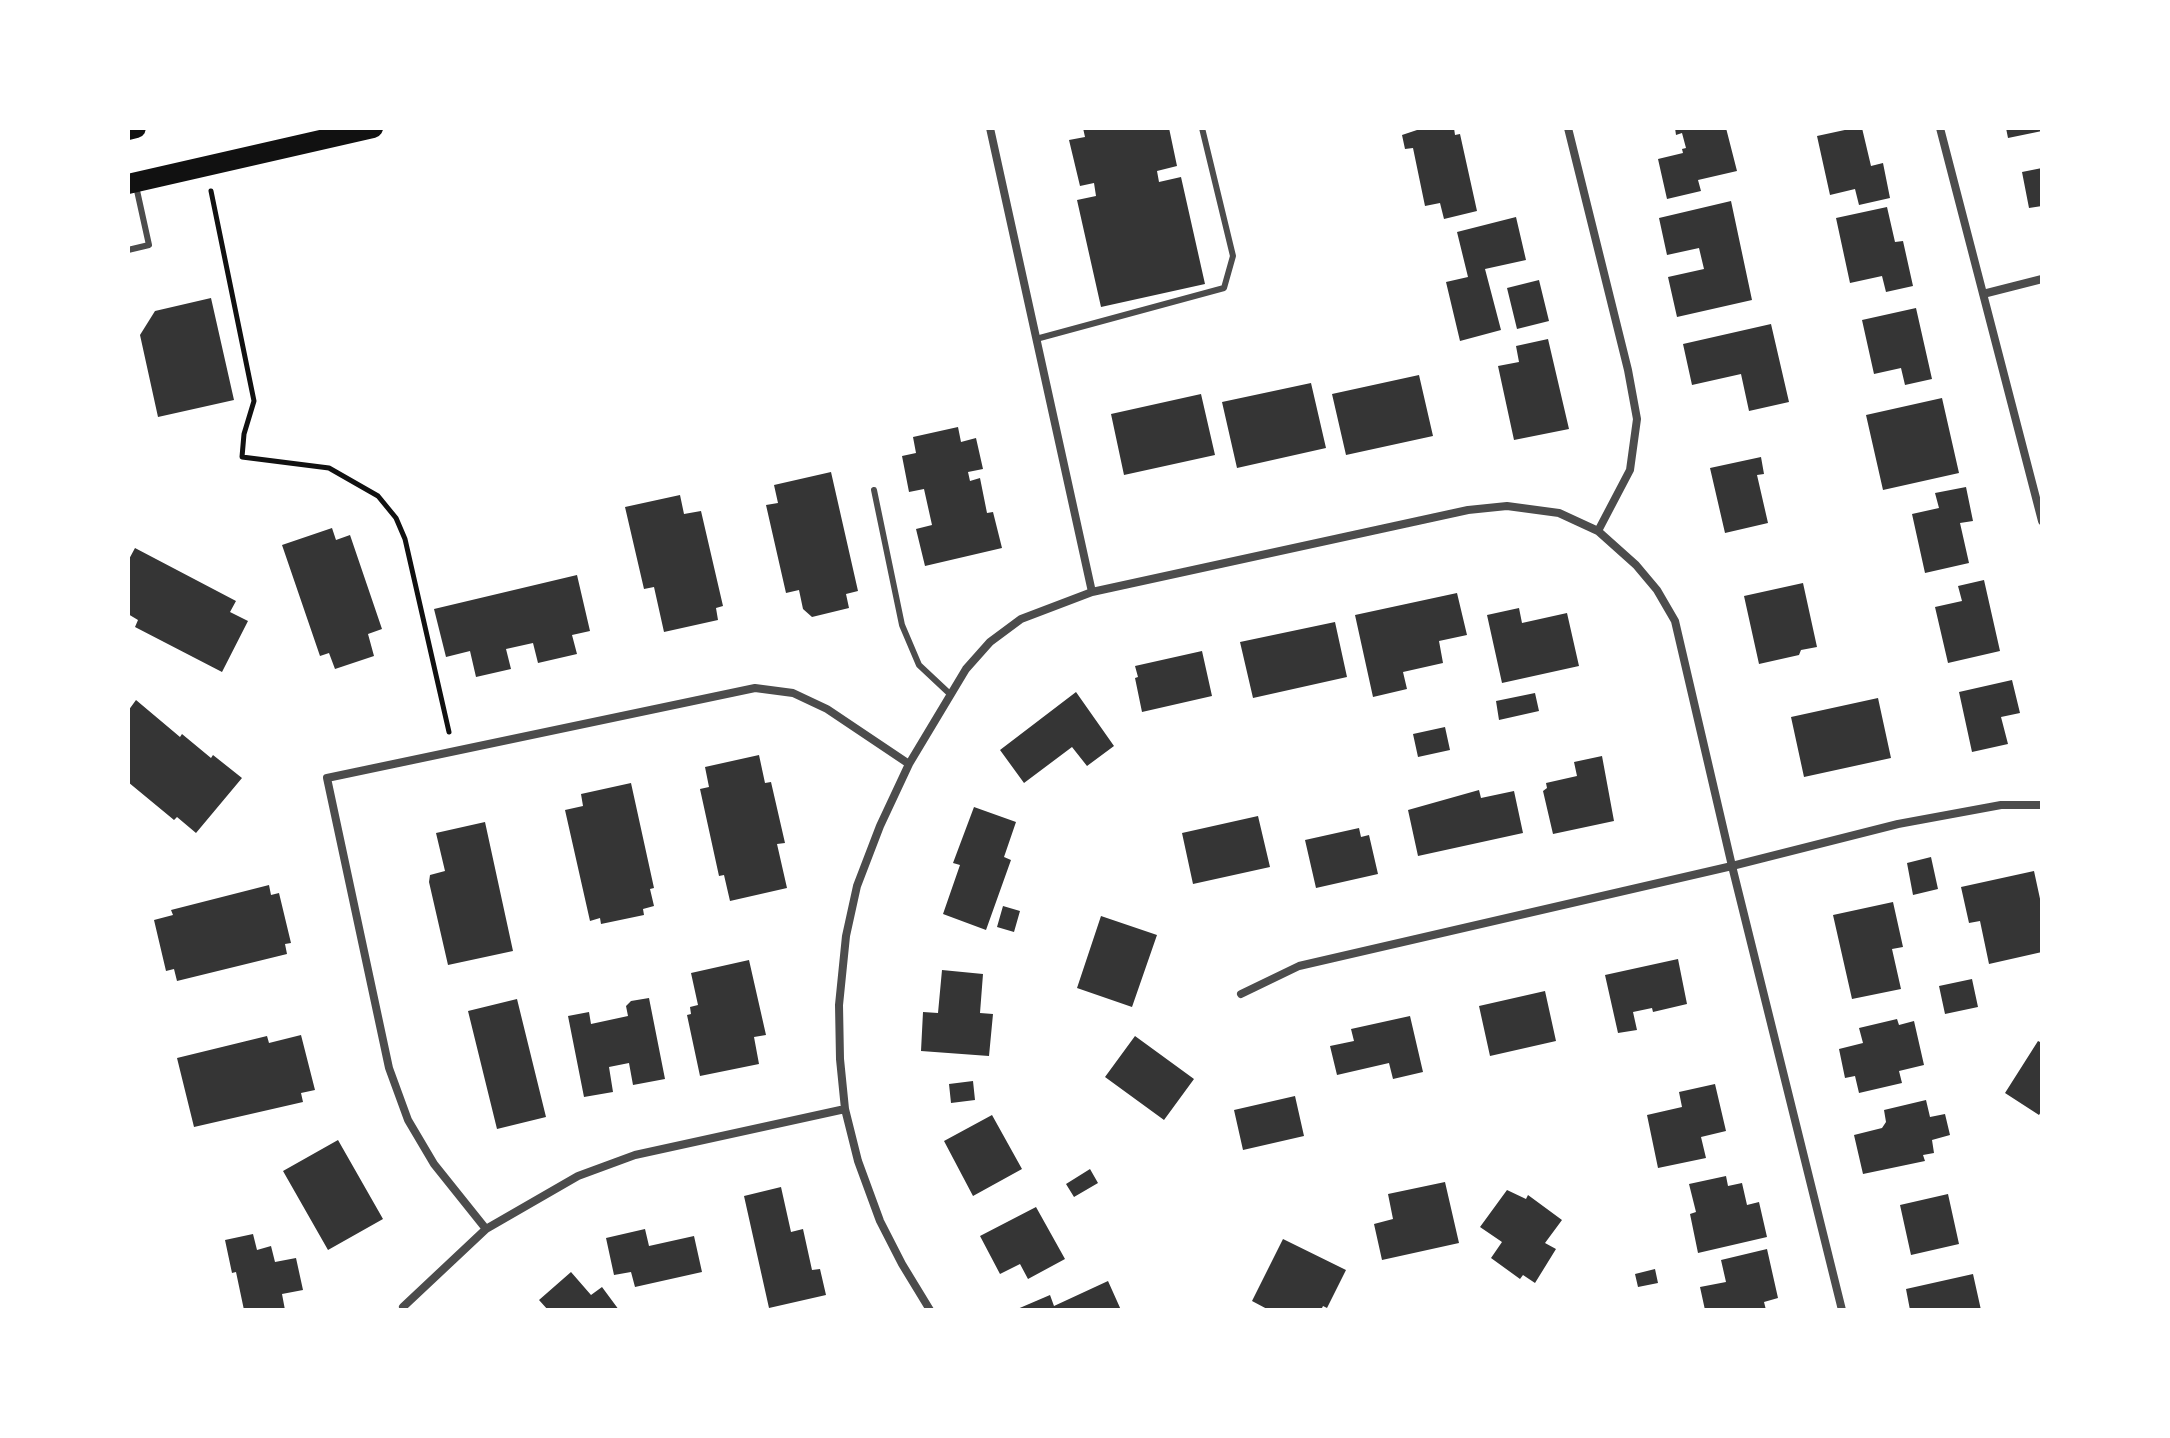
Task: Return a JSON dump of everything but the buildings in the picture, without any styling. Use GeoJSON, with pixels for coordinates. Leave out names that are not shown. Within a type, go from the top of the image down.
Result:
{"type":"FeatureCollection","features":[{"type":"Feature","properties":{"kind":"main road"},"geometry":{"type":"LineString","coordinates":[[128,130],[136,128]]}},
{"type":"Feature","properties":{"kind":"main road"},"geometry":{"type":"LineString","coordinates":[[132,183],[373,128]]}},
{"type":"Feature","properties":{"kind":"street"},"geometry":{"type":"LineString","coordinates":[[990,128],[1092,592]]}},
{"type":"Feature","properties":{"kind":"street"},"geometry":{"type":"LineString","coordinates":[[1568,128],[1628,370],[1637,419],[1630,470],[1598,531]]}},
{"type":"Feature","properties":{"kind":"street"},"geometry":{"type":"LineString","coordinates":[[1940,128],[2042,521]]}},
{"type":"Feature","properties":{"kind":"street"},"geometry":{"type":"LineString","coordinates":[[1983,294],[2042,279]]}},
{"type":"Feature","properties":{"kind":"street"},"geometry":{"type":"LineString","coordinates":[[930,1310],[880,1221],[858,1161],[845,1109],[839,1005],[846,936],[857,886],[909,764],[966,669],[990,642],[1021,619],[1092,592],[1468,510],[1507,506],[1559,513],[1598,531],[1636,565],[1657,590],[1675,621],[1842,1310]]}},
{"type":"Feature","properties":{"kind":"street"},"geometry":{"type":"LineString","coordinates":[[486,1229],[434,1164],[408,1120],[389,1068],[327,778],[755,688],[793,693],[827,709],[909,764]]}},
{"type":"Feature","properties":{"kind":"street"},"geometry":{"type":"LineString","coordinates":[[1241,994],[1299,966],[1732,866],[1898,824],[2001,805],[2042,805]]}},
{"type":"Feature","properties":{"kind":"street"},"geometry":{"type":"LineString","coordinates":[[403,1307],[486,1229],[578,1176],[635,1155],[845,1109]]}},
{"type":"Feature","properties":{"kind":"lane"},"geometry":{"type":"LineString","coordinates":[[1036,339],[1224,288],[1233,256],[1202,128]]}},
{"type":"Feature","properties":{"kind":"lane"},"geometry":{"type":"LineString","coordinates":[[128,250],[149,245],[132,183]]}},
{"type":"Feature","properties":{"kind":"lane"},"geometry":{"type":"LineString","coordinates":[[874,490],[902,625],[919,665],[951,695]]}},
{"type":"Feature","properties":{"kind":"path"},"geometry":{"type":"LineString","coordinates":[[206,166],[254,401],[244,434],[242,457],[329,468],[378,496],[396,518],[405,539],[453,751]]}}]}
